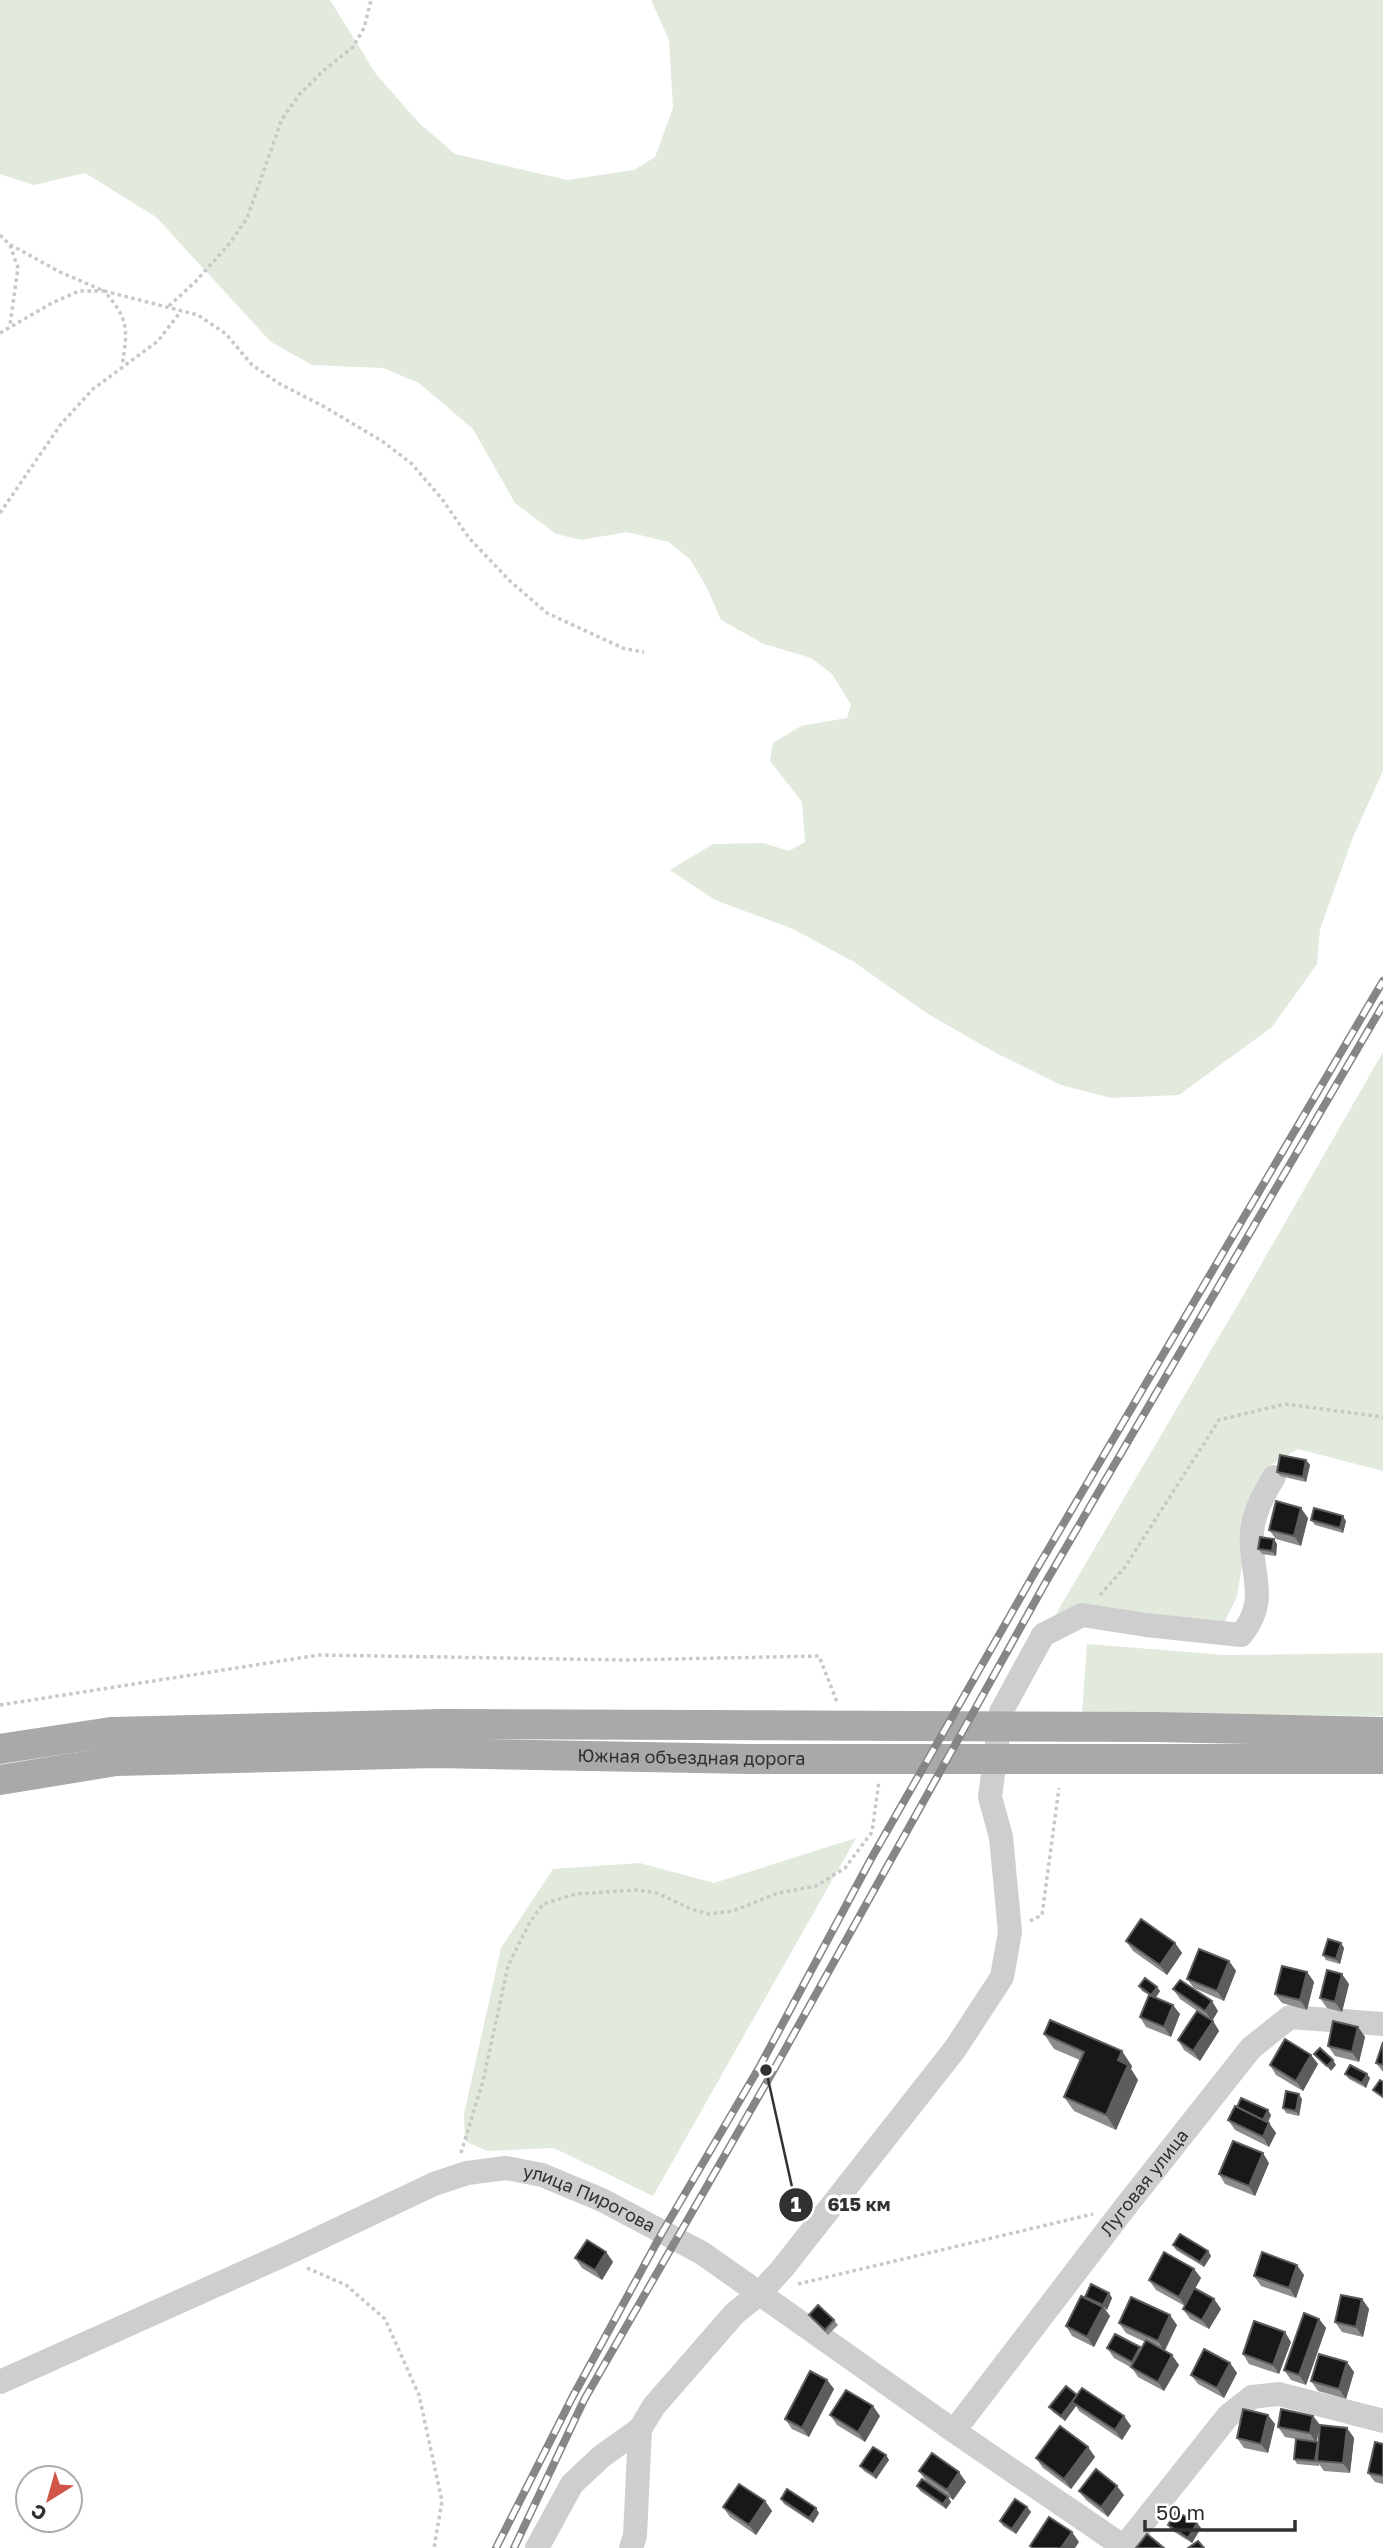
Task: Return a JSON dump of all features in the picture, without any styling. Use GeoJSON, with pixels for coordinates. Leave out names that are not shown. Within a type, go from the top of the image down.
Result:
{"type":"FeatureCollection","features":[{"type":"Feature","properties":{"kind":"main road","name":"Южная объездная дорога"},"geometry":{"type":"LineString","coordinates":[[0,1749],[111,1732],[442,1724],[1156,1727],[1383,1732]]}},
{"type":"Feature","properties":{"kind":"main road","name":"Южная объездная дорога"},"geometry":{"type":"LineString","coordinates":[[0,1780],[116,1761],[435,1753],[750,1759],[1383,1759]]}},
{"type":"Feature","properties":{"kind":"street"},"geometry":{"type":"LineString","coordinates":[[537,2548],[572,2484],[602,2456],[640,2429],[654,2406],[726,2323],[782,2269],[955,2049],[1002,1977],[1010,1932],[1002,1837],[990,1797],[1001,1712],[1043,1634],[1082,1615],[1146,1625],[1241,1634],[1251,1623],[1259,1597],[1252,1533],[1263,1494],[1274,1477]]}},
{"type":"Feature","properties":{"kind":"street","name":"Луговая улица"},"geometry":{"type":"LineString","coordinates":[[954,2431],[1251,2048],[1290,2017],[1383,2024]]}},
{"type":"Feature","properties":{"kind":"street","name":"улица Пирогова"},"geometry":{"type":"LineString","coordinates":[[0,2382],[434,2184],[467,2173],[506,2168],[542,2175],[602,2200],[702,2253],[1124,2547],[1228,2416],[1252,2397],[1279,2394],[1383,2421]]}},
{"type":"Feature","properties":{"kind":"street"},"geometry":{"type":"LineString","coordinates":[[631,2548],[635,2536],[640,2429]]}},
{"type":"Feature","properties":{"kind":"path"},"geometry":{"type":"LineString","coordinates":[[169,306],[230,243],[247,218],[282,119],[299,95],[353,47],[364,28],[372,0]]}},
{"type":"Feature","properties":{"kind":"path"},"geometry":{"type":"LineString","coordinates":[[0,235],[9,244],[60,272],[104,291],[198,315],[226,334],[252,365],[280,384],[382,441],[412,464],[470,538],[511,582],[547,613],[625,649],[644,652]]}},
{"type":"Feature","properties":{"kind":"path"},"geometry":{"type":"LineString","coordinates":[[9,244],[18,268],[10,326]]}},
{"type":"Feature","properties":{"kind":"path"},"geometry":{"type":"LineString","coordinates":[[0,333],[79,291],[104,291],[121,309],[127,335],[122,367]]}},
{"type":"Feature","properties":{"kind":"path"},"geometry":{"type":"LineString","coordinates":[[0,513],[61,424],[93,388],[158,341],[182,310]]}},
{"type":"Feature","properties":{"kind":"path"},"geometry":{"type":"LineString","coordinates":[[1082,1615],[1125,1567],[1219,1420],[1284,1404],[1383,1417]]}},
{"type":"Feature","properties":{"kind":"path"},"geometry":{"type":"LineString","coordinates":[[0,1705],[319,1655],[625,1660],[820,1656],[838,1706]]}},
{"type":"Feature","properties":{"kind":"path"},"geometry":{"type":"LineString","coordinates":[[467,2173],[460,2163],[462,2148],[483,2081],[508,1966],[529,1924],[543,1905],[557,1898],[576,1894],[637,1890],[657,1893],[691,1909],[709,1914],[733,1911],[778,1893],[817,1886],[845,1868],[872,1832],[881,1769]]}},
{"type":"Feature","properties":{"kind":"path"},"geometry":{"type":"LineString","coordinates":[[1010,1932],[1042,1915],[1059,1788]]}},
{"type":"Feature","properties":{"kind":"path"},"geometry":{"type":"LineString","coordinates":[[759,2294],[1126,2206]]}},
{"type":"Feature","properties":{"kind":"path"},"geometry":{"type":"LineString","coordinates":[[290,2252],[299,2264],[346,2285],[385,2319],[419,2395],[440,2487],[442,2501],[435,2548]]}},
{"type":"Feature","properties":{"kind":"shaded area"},"geometry":{"type":"Polygon","coordinates":[[[0,0],[330,0],[376,74],[420,124],[455,154],[567,180],[634,170],[655,157],[673,108],[669,40],[651,0],[1383,0],[1383,771],[1353,837],[1320,929],[1317,964],[1272,1027],[1179,1095],[1111,1098],[1061,1085],[998,1054],[928,1014],[854,962],[793,929],[715,900],[670,870],[713,844],[763,843],[789,851],[805,842],[802,802],[770,761],[773,743],[801,726],[847,718],[851,705],[832,674],[811,658],[764,644],[721,620],[690,559],[669,542],[627,532],[581,540],[556,534],[515,503],[473,429],[419,383],[383,368],[312,365],[271,342],[156,217],[85,173],[34,185],[0,174],[0,0]]]}},
{"type":"Feature","properties":{"kind":"shaded area"},"geometry":{"type":"Polygon","coordinates":[[[1383,1052],[1383,1471],[1298,1449],[1269,1466],[1252,1501],[1237,1597],[1221,1629],[1053,1619],[1247,1289],[1383,1052]]]}},
{"type":"Feature","properties":{"kind":"shaded area"},"geometry":{"type":"Polygon","coordinates":[[[1087,1644],[1225,1655],[1383,1653],[1383,1716],[1082,1713],[1087,1644]]]}},
{"type":"Feature","properties":{"kind":"shaded area"},"geometry":{"type":"Polygon","coordinates":[[[856,1838],[653,2196],[554,2148],[487,2151],[465,2141],[464,2114],[501,1948],[553,1869],[640,1863],[714,1883],[856,1838]]]}},
{"type":"Feature","properties":{"kind":"building"},"geometry":{"type":"Polygon","coordinates":[[[1280,1455],[1306,1460],[1303,1477],[1277,1472],[1280,1455]]]}},
{"type":"Feature","properties":{"kind":"building"},"geometry":{"type":"Polygon","coordinates":[[[1276,1501],[1301,1508],[1294,1536],[1269,1530],[1276,1501]]]}},
{"type":"Feature","properties":{"kind":"building"},"geometry":{"type":"Polygon","coordinates":[[[1314,1508],[1343,1516],[1340,1528],[1311,1520],[1314,1508]]]}},
{"type":"Feature","properties":{"kind":"building"},"geometry":{"type":"Polygon","coordinates":[[[1260,1537],[1274,1539],[1272,1551],[1258,1549],[1260,1537]]]}},
{"type":"Feature","properties":{"kind":"building"},"geometry":{"type":"Polygon","coordinates":[[[1141,1919],[1175,1943],[1160,1965],[1126,1941],[1141,1919]]]}},
{"type":"Feature","properties":{"kind":"building"},"geometry":{"type":"Polygon","coordinates":[[[1328,1939],[1341,1943],[1336,1959],[1323,1955],[1328,1939]]]}},
{"type":"Feature","properties":{"kind":"building"},"geometry":{"type":"Polygon","coordinates":[[[1199,1949],[1229,1961],[1217,1991],[1187,1979],[1199,1949]]]}},
{"type":"Feature","properties":{"kind":"building"},"geometry":{"type":"Polygon","coordinates":[[[1282,1966],[1307,1972],[1300,2000],[1275,1994],[1282,1966]]]}},
{"type":"Feature","properties":{"kind":"building"},"geometry":{"type":"Polygon","coordinates":[[[1327,1970],[1342,1974],[1335,2002],[1320,1998],[1327,1970]]]}},
{"type":"Feature","properties":{"kind":"building"},"geometry":{"type":"Polygon","coordinates":[[[1145,1978],[1157,1987],[1151,1995],[1139,1986],[1145,1978]]]}},
{"type":"Feature","properties":{"kind":"building"},"geometry":{"type":"Polygon","coordinates":[[[1180,1980],[1212,2001],[1205,2011],[1173,1989],[1180,1980]]]}},
{"type":"Feature","properties":{"kind":"building"},"geometry":{"type":"Polygon","coordinates":[[[1149,1995],[1173,2005],[1164,2027],[1140,2017],[1149,1995]]]}},
{"type":"Feature","properties":{"kind":"building"},"geometry":{"type":"Polygon","coordinates":[[[1197,2011],[1213,2021],[1193,2051],[1178,2040],[1197,2011]]]}},
{"type":"Feature","properties":{"kind":"building"},"geometry":{"type":"Polygon","coordinates":[[[1050,2020],[1122,2051],[1118,2060],[1128,2065],[1106,2115],[1064,2097],[1084,2052],[1044,2034],[1050,2020]]]}},
{"type":"Feature","properties":{"kind":"building"},"geometry":{"type":"Polygon","coordinates":[[[1333,2021],[1358,2027],[1352,2052],[1328,2046],[1333,2021]]]}},
{"type":"Feature","properties":{"kind":"building"},"geometry":{"type":"Polygon","coordinates":[[[1285,2039],[1311,2055],[1296,2081],[1270,2065],[1285,2039]]]}},
{"type":"Feature","properties":{"kind":"building"},"geometry":{"type":"Polygon","coordinates":[[[1383,2042],[1383,2065],[1376,2063],[1383,2042]]]}},
{"type":"Feature","properties":{"kind":"building"},"geometry":{"type":"Polygon","coordinates":[[[1320,2048],[1333,2060],[1327,2066],[1314,2054],[1320,2048]]]}},
{"type":"Feature","properties":{"kind":"building"},"geometry":{"type":"Polygon","coordinates":[[[1350,2065],[1367,2074],[1362,2083],[1345,2074],[1350,2065]]]}},
{"type":"Feature","properties":{"kind":"building"},"geometry":{"type":"Polygon","coordinates":[[[1380,2080],[1383,2082],[1383,2097],[1373,2090],[1380,2080]]]}},
{"type":"Feature","properties":{"kind":"building"},"geometry":{"type":"Polygon","coordinates":[[[1286,2091],[1299,2094],[1296,2111],[1283,2108],[1286,2091]]]}},
{"type":"Feature","properties":{"kind":"building"},"geometry":{"type":"Polygon","coordinates":[[[1241,2098],[1268,2110],[1263,2120],[1237,2107],[1241,2098]]]}},
{"type":"Feature","properties":{"kind":"building"},"geometry":{"type":"Polygon","coordinates":[[[1235,2106],[1269,2123],[1263,2137],[1228,2120],[1235,2106]]]}},
{"type":"Feature","properties":{"kind":"building"},"geometry":{"type":"Polygon","coordinates":[[[1233,2141],[1263,2153],[1249,2186],[1219,2174],[1233,2141]]]}},
{"type":"Feature","properties":{"kind":"building"},"geometry":{"type":"Polygon","coordinates":[[[1180,2234],[1208,2251],[1200,2262],[1173,2245],[1180,2234]]]}},
{"type":"Feature","properties":{"kind":"building"},"geometry":{"type":"Polygon","coordinates":[[[587,2240],[606,2252],[595,2270],[575,2258],[587,2240]]]}},
{"type":"Feature","properties":{"kind":"building"},"geometry":{"type":"Polygon","coordinates":[[[1164,2252],[1194,2269],[1179,2297],[1149,2280],[1164,2252]]]}},
{"type":"Feature","properties":{"kind":"building"},"geometry":{"type":"Polygon","coordinates":[[[1262,2252],[1297,2265],[1289,2288],[1254,2276],[1262,2252]]]}},
{"type":"Feature","properties":{"kind":"building"},"geometry":{"type":"Polygon","coordinates":[[[1091,2284],[1109,2293],[1103,2305],[1085,2297],[1091,2284]]]}},
{"type":"Feature","properties":{"kind":"building"},"geometry":{"type":"Polygon","coordinates":[[[1194,2288],[1214,2299],[1202,2320],[1183,2309],[1194,2288]]]}},
{"type":"Feature","properties":{"kind":"building"},"geometry":{"type":"Polygon","coordinates":[[[1341,2295],[1362,2299],[1356,2327],[1335,2322],[1341,2295]]]}},
{"type":"Feature","properties":{"kind":"building"},"geometry":{"type":"Polygon","coordinates":[[[1081,2296],[1103,2307],[1087,2337],[1066,2326],[1081,2296]]]}},
{"type":"Feature","properties":{"kind":"building"},"geometry":{"type":"Polygon","coordinates":[[[1131,2297],[1170,2315],[1158,2341],[1119,2323],[1131,2297]]]}},
{"type":"Feature","properties":{"kind":"building"},"geometry":{"type":"Polygon","coordinates":[[[818,2305],[834,2320],[825,2330],[809,2315],[818,2305]]]}},
{"type":"Feature","properties":{"kind":"building"},"geometry":{"type":"Polygon","coordinates":[[[1304,2313],[1319,2319],[1299,2375],[1284,2370],[1304,2313]]]}},
{"type":"Feature","properties":{"kind":"building"},"geometry":{"type":"Polygon","coordinates":[[[1254,2321],[1285,2332],[1273,2365],[1243,2354],[1254,2321]]]}},
{"type":"Feature","properties":{"kind":"building"},"geometry":{"type":"Polygon","coordinates":[[[1115,2334],[1140,2347],[1132,2362],[1107,2348],[1115,2334]]]}},
{"type":"Feature","properties":{"kind":"building"},"geometry":{"type":"Polygon","coordinates":[[[1146,2340],[1172,2355],[1158,2382],[1131,2367],[1146,2340]]]}},
{"type":"Feature","properties":{"kind":"building"},"geometry":{"type":"Polygon","coordinates":[[[1204,2349],[1230,2363],[1217,2388],[1191,2375],[1204,2349]]]}},
{"type":"Feature","properties":{"kind":"building"},"geometry":{"type":"Polygon","coordinates":[[[1319,2354],[1347,2362],[1339,2389],[1311,2381],[1319,2354]]]}},
{"type":"Feature","properties":{"kind":"building"},"geometry":{"type":"Polygon","coordinates":[[[810,2371],[827,2380],[802,2428],[785,2419],[810,2371]]]}},
{"type":"Feature","properties":{"kind":"building"},"geometry":{"type":"Polygon","coordinates":[[[1066,2386],[1077,2395],[1061,2416],[1049,2407],[1066,2386]]]}},
{"type":"Feature","properties":{"kind":"building"},"geometry":{"type":"Polygon","coordinates":[[[1082,2388],[1124,2416],[1115,2430],[1072,2402],[1082,2388]]]}},
{"type":"Feature","properties":{"kind":"building"},"geometry":{"type":"Polygon","coordinates":[[[846,2390],[873,2406],[858,2432],[830,2415],[846,2390]]]}},
{"type":"Feature","properties":{"kind":"building"},"geometry":{"type":"Polygon","coordinates":[[[1243,2409],[1268,2415],[1261,2444],[1237,2438],[1243,2409]]]}},
{"type":"Feature","properties":{"kind":"building"},"geometry":{"type":"Polygon","coordinates":[[[1281,2409],[1313,2416],[1310,2433],[1278,2427],[1281,2409]]]}},
{"type":"Feature","properties":{"kind":"building"},"geometry":{"type":"Polygon","coordinates":[[[1320,2425],[1347,2428],[1343,2463],[1317,2461],[1320,2425]]]}},
{"type":"Feature","properties":{"kind":"building"},"geometry":{"type":"Polygon","coordinates":[[[1060,2426],[1088,2447],[1064,2479],[1036,2458],[1060,2426]]]}},
{"type":"Feature","properties":{"kind":"building"},"geometry":{"type":"Polygon","coordinates":[[[1296,2439],[1318,2442],[1315,2461],[1294,2459],[1296,2439]]]}},
{"type":"Feature","properties":{"kind":"building"},"geometry":{"type":"Polygon","coordinates":[[[1375,2442],[1383,2444],[1383,2476],[1368,2473],[1375,2442]]]}},
{"type":"Feature","properties":{"kind":"building"},"geometry":{"type":"Polygon","coordinates":[[[873,2447],[886,2455],[873,2474],[860,2466],[873,2447]]]}},
{"type":"Feature","properties":{"kind":"building"},"geometry":{"type":"Polygon","coordinates":[[[932,2453],[959,2472],[947,2490],[919,2471],[932,2453]]]}},
{"type":"Feature","properties":{"kind":"building"},"geometry":{"type":"Polygon","coordinates":[[[1096,2469],[1117,2486],[1101,2507],[1079,2491],[1096,2469]]]}},
{"type":"Feature","properties":{"kind":"building"},"geometry":{"type":"Polygon","coordinates":[[[922,2479],[948,2497],[943,2504],[917,2486],[922,2479]]]}},
{"type":"Feature","properties":{"kind":"building"},"geometry":{"type":"Polygon","coordinates":[[[739,2484],[765,2501],[749,2525],[723,2507],[739,2484]]]}},
{"type":"Feature","properties":{"kind":"building"},"geometry":{"type":"Polygon","coordinates":[[[787,2489],[816,2508],[809,2518],[781,2499],[787,2489]]]}},
{"type":"Feature","properties":{"kind":"building"},"geometry":{"type":"Polygon","coordinates":[[[1015,2499],[1027,2507],[1012,2529],[1000,2521],[1015,2499]]]}},
{"type":"Feature","properties":{"kind":"building"},"geometry":{"type":"Polygon","coordinates":[[[1176,2511],[1197,2523],[1188,2538],[1168,2525],[1176,2511]]]}},
{"type":"Feature","properties":{"kind":"building"},"geometry":{"type":"Polygon","coordinates":[[[1049,2517],[1072,2532],[1061,2548],[1033,2548],[1030,2546],[1049,2517]]]}},
{"type":"Feature","properties":{"kind":"building"},"geometry":{"type":"Polygon","coordinates":[[[1147,2534],[1164,2548],[1136,2548],[1147,2534]]]}},
{"type":"Feature","properties":{"kind":"building"},"geometry":{"type":"Polygon","coordinates":[[[1198,2541],[1204,2548],[1188,2548],[1198,2541]]]}},
{"type":"Feature","properties":{"kind":"railway"},"geometry":{"type":"LineString","coordinates":[[496,2548],[572,2398],[663,2231],[760,2066],[871,1859],[1035,1572],[1383,981]]}},
{"type":"Feature","properties":{"kind":"railway"},"geometry":{"type":"LineString","coordinates":[[514,2548],[584,2400],[772,2073],[1047,1580],[1383,1005]]}},
{"type":"Feature","properties":{"kind":"place","name":"615 км"},"geometry":{"type":"Point","coordinates":[766,2070]}}]}
